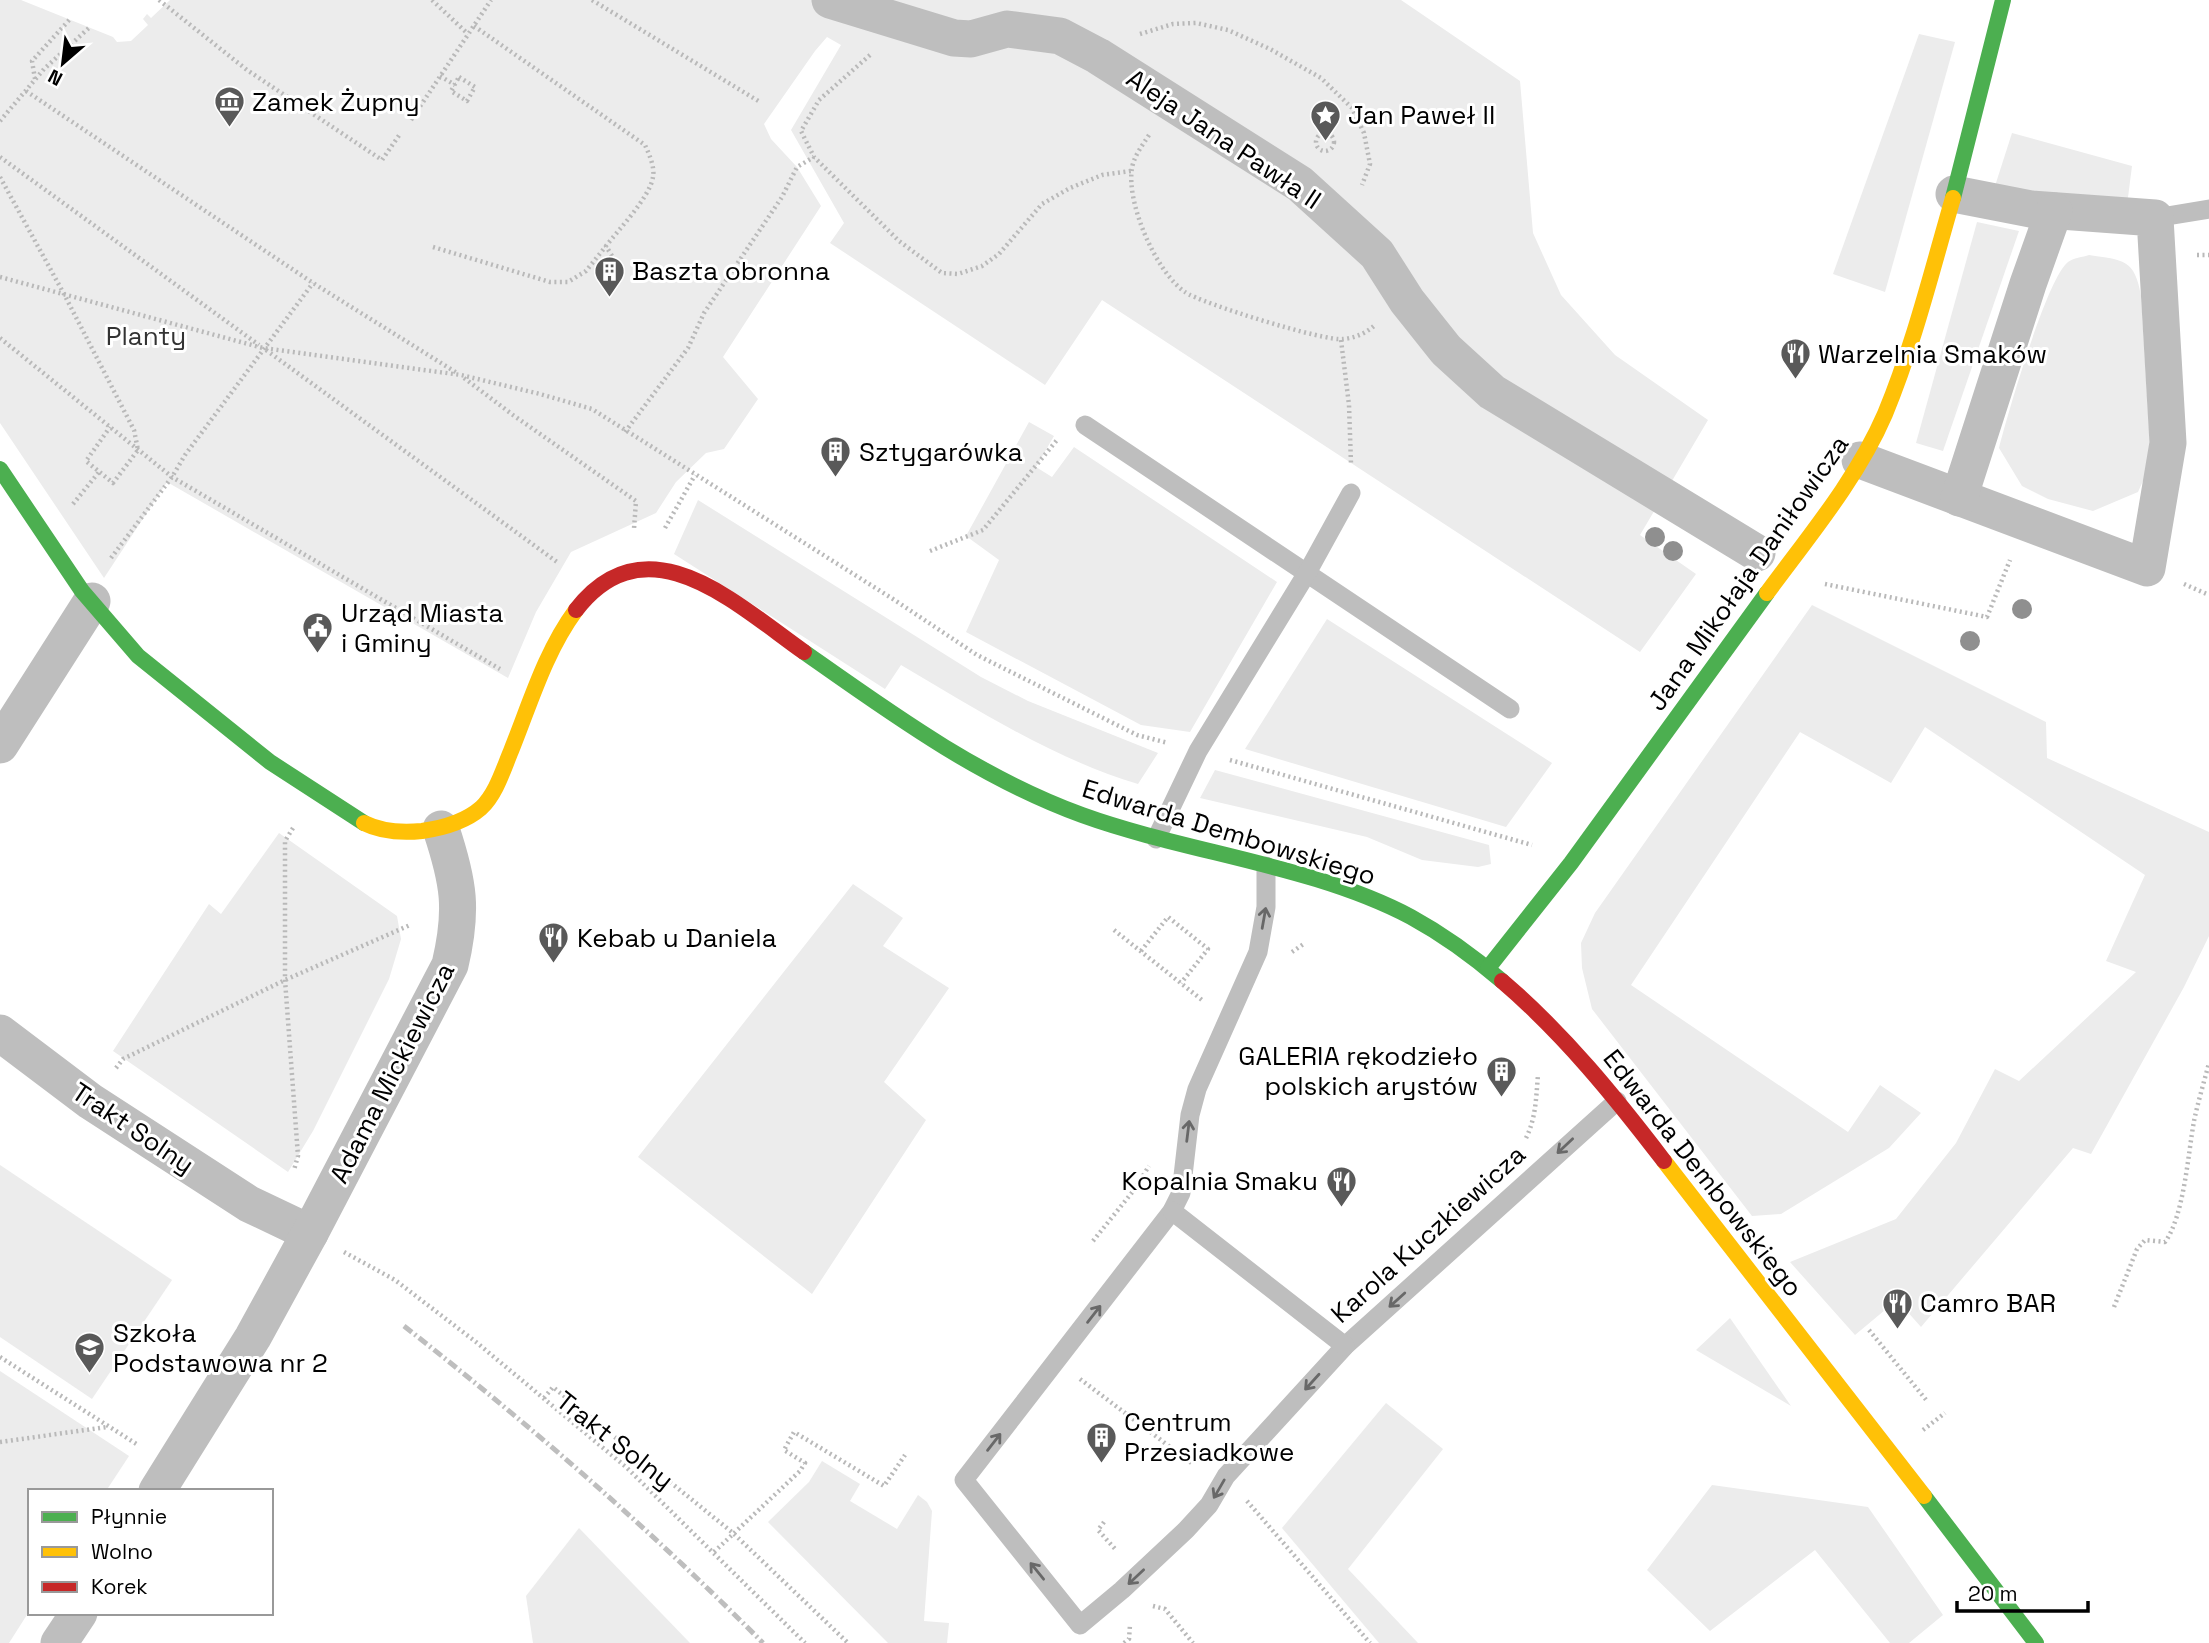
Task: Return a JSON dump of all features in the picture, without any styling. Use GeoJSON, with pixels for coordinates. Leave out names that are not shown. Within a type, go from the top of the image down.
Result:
{"type":"FeatureCollection","features":[{"type":"Feature","properties":{"kind":"street","name":"Aleja Jana Pawła II"},"geometry":{"type":"LineString","coordinates":[[830,0],[954,38],[971,39],[1007,29],[1060,36],[1098,56],[1300,184],[1377,254],[1407,301],[1446,350],[1492,392],[1757,553]]}},
{"type":"Feature","properties":{"kind":"street","name":"Jana Mikołaja Daniłowicza"},"geometry":{"type":"LineString","coordinates":[[1488,968],[1571,863],[1835,500],[1884,415],[1929,286],[2003,0]]}},
{"type":"Feature","properties":{"kind":"street"},"geometry":{"type":"LineString","coordinates":[[1860,460],[2147,568],[2168,443],[2155,218],[2054,211],[1954,194]]}},
{"type":"Feature","properties":{"kind":"street"},"geometry":{"type":"LineString","coordinates":[[1959,498],[2054,211]]}},
{"type":"Feature","properties":{"kind":"street"},"geometry":{"type":"LineString","coordinates":[[0,469],[92,601],[138,655],[223,726],[292,779],[373,827],[408,831],[442,829]]}},
{"type":"Feature","properties":{"kind":"street","name":"Edwarda Dembowskiego"},"geometry":{"type":"LineString","coordinates":[[442,829],[459,822],[483,806],[498,781],[557,638],[579,603],[602,582],[620,573],[638,568],[656,568],[684,574],[717,590],[914,728],[984,772],[1054,805],[1156,839],[1344,888],[1398,910],[1443,935],[1488,968],[1528,1002],[1567,1041],[1744,1263],[2036,1643]]}},
{"type":"Feature","properties":{"kind":"street"},"geometry":{"type":"LineString","coordinates":[[0,745],[92,601]]}},
{"type":"Feature","properties":{"kind":"street","name":"Adama Mickiewicza"},"geometry":{"type":"LineString","coordinates":[[158,1489],[253,1337],[322,1239],[450,965],[457,933],[459,904],[451,859],[442,829]]}},
{"type":"Feature","properties":{"kind":"street","name":"Trakt Solny"},"geometry":{"type":"LineString","coordinates":[[0,1033],[90,1101],[249,1205],[322,1239]]}},
{"type":"Feature","properties":{"kind":"street"},"geometry":{"type":"LineString","coordinates":[[59,1643],[78,1615]]}},
{"type":"Feature","properties":{"kind":"lane"},"geometry":{"type":"LineString","coordinates":[[2155,218],[2209,209]]}},
{"type":"Feature","properties":{"kind":"lane"},"geometry":{"type":"LineString","coordinates":[[1085,425],[1510,709]]}},
{"type":"Feature","properties":{"kind":"lane"},"geometry":{"type":"LineString","coordinates":[[1156,839],[1198,751],[1307,573],[1351,493]]}},
{"type":"Feature","properties":{"kind":"lane"},"geometry":{"type":"LineString","coordinates":[[1266,866],[1266,907],[1258,952],[1197,1089],[1190,1115],[1181,1193],[1169,1215],[964,1480],[1080,1625],[1186,1530],[1209,1505],[1226,1476],[1345,1346]]}},
{"type":"Feature","properties":{"kind":"lane","name":"Karola Kuczkiewicza"},"geometry":{"type":"LineString","coordinates":[[1169,1215],[1345,1346],[1616,1101]]}},
{"type":"Feature","properties":{"kind":"path"},"geometry":{"type":"LineString","coordinates":[[159,0],[247,70],[382,160],[400,134]]}},
{"type":"Feature","properties":{"kind":"path"},"geometry":{"type":"LineString","coordinates":[[432,0],[468,34]]}},
{"type":"Feature","properties":{"kind":"path"},"geometry":{"type":"LineString","coordinates":[[411,120],[491,0]]}},
{"type":"Feature","properties":{"kind":"path"},"geometry":{"type":"LineString","coordinates":[[592,0],[760,102]]}},
{"type":"Feature","properties":{"kind":"path"},"geometry":{"type":"LineString","coordinates":[[36,79],[32,61],[71,18]]}},
{"type":"Feature","properties":{"kind":"path"},"geometry":{"type":"LineString","coordinates":[[1098,56],[1116,44],[1154,29],[1173,24],[1196,23],[1228,30],[1248,38],[1321,78],[1352,108],[1364,133],[1370,164],[1347,225]]}},
{"type":"Feature","properties":{"kind":"path"},"geometry":{"type":"LineString","coordinates":[[0,121],[36,79],[91,26]]}},
{"type":"Feature","properties":{"kind":"path"},"geometry":{"type":"LineString","coordinates":[[433,247],[550,282],[568,282],[586,271],[645,195],[653,177],[651,159],[645,145],[474,26]]}},
{"type":"Feature","properties":{"kind":"path"},"geometry":{"type":"LineString","coordinates":[[883,51],[870,55],[819,100],[801,131],[814,157],[899,241],[942,273],[958,274],[982,266],[999,254],[1042,204],[1061,193],[1102,175],[1131,171]]}},
{"type":"Feature","properties":{"kind":"path"},"geometry":{"type":"LineString","coordinates":[[440,76],[455,85]]}},
{"type":"Feature","properties":{"kind":"path"},"geometry":{"type":"LineString","coordinates":[[459,78],[475,87],[467,101],[451,91],[455,85],[459,78]]}},
{"type":"Feature","properties":{"kind":"path"},"geometry":{"type":"LineString","coordinates":[[26,90],[313,283],[461,375],[636,501],[633,533]]}},
{"type":"Feature","properties":{"kind":"path"},"geometry":{"type":"LineString","coordinates":[[1142,146],[1131,171],[1133,200],[1144,233],[1168,276],[1186,293],[1206,302],[1306,333],[1340,340],[1369,331]]}},
{"type":"Feature","properties":{"kind":"path"},"geometry":{"type":"LineString","coordinates":[[0,157],[557,562]]}},
{"type":"Feature","properties":{"kind":"path"},"geometry":{"type":"LineString","coordinates":[[625,432],[688,348],[704,313],[782,197],[797,167],[814,157]]}},
{"type":"Feature","properties":{"kind":"path"},"geometry":{"type":"LineString","coordinates":[[0,177],[134,430],[138,450],[113,483],[86,461],[110,427]]}},
{"type":"Feature","properties":{"kind":"path"},"geometry":{"type":"LineString","coordinates":[[606,246],[621,271]]}},
{"type":"Feature","properties":{"kind":"path"},"geometry":{"type":"LineString","coordinates":[[0,277],[263,348],[461,375],[592,409],[945,633]]}},
{"type":"Feature","properties":{"kind":"path"},"geometry":{"type":"LineString","coordinates":[[107,564],[313,283]]}},
{"type":"Feature","properties":{"kind":"path"},"geometry":{"type":"LineString","coordinates":[[0,338],[172,477],[500,669]]}},
{"type":"Feature","properties":{"kind":"path"},"geometry":{"type":"LineString","coordinates":[[1340,340],[1349,405],[1351,493]]}},
{"type":"Feature","properties":{"kind":"path"},"geometry":{"type":"LineString","coordinates":[[930,551],[983,530],[1074,418],[1085,425]]}},
{"type":"Feature","properties":{"kind":"path"},"geometry":{"type":"LineString","coordinates":[[69,509],[99,472]]}},
{"type":"Feature","properties":{"kind":"path"},"geometry":{"type":"LineString","coordinates":[[663,532],[696,475]]}},
{"type":"Feature","properties":{"kind":"path"},"geometry":{"type":"LineString","coordinates":[[1814,582],[1987,617],[2025,523]]}},
{"type":"Feature","properties":{"kind":"path"},"geometry":{"type":"LineString","coordinates":[[294,826],[285,841],[285,979],[298,1156]]}},
{"type":"Feature","properties":{"kind":"path"},"geometry":{"type":"LineString","coordinates":[[1141,951],[1168,917],[1208,949],[1181,983]]}},
{"type":"Feature","properties":{"kind":"path"},"geometry":{"type":"LineString","coordinates":[[123,1059],[285,979],[410,925]]}},
{"type":"Feature","properties":{"kind":"path"},"geometry":{"type":"LineString","coordinates":[[1114,930],[1206,1003]]}},
{"type":"Feature","properties":{"kind":"path"},"geometry":{"type":"LineString","coordinates":[[2114,1307],[2137,1249],[2146,1240],[2165,1242],[2172,1233],[2209,1063]]}},
{"type":"Feature","properties":{"kind":"path","name":"Trakt Solny"},"geometry":{"type":"LineString","coordinates":[[322,1239],[395,1280],[544,1398],[553,1387],[733,1533],[848,1643]]}},
{"type":"Feature","properties":{"kind":"path"},"geometry":{"type":"LineString","coordinates":[[1869,1330],[1927,1401]]}},
{"type":"Feature","properties":{"kind":"path"},"geometry":{"type":"LineString","coordinates":[[0,1357],[136,1444]]}},
{"type":"Feature","properties":{"kind":"path"},"geometry":{"type":"LineString","coordinates":[[544,1398],[626,1467],[805,1643]]}},
{"type":"Feature","properties":{"kind":"path"},"geometry":{"type":"LineString","coordinates":[[1916,1436],[1945,1413]]}},
{"type":"Feature","properties":{"kind":"path"},"geometry":{"type":"LineString","coordinates":[[0,1442],[108,1427]]}},
{"type":"Feature","properties":{"kind":"path"},"geometry":{"type":"LineString","coordinates":[[714,1552],[800,1471],[805,1463],[784,1450],[794,1432],[884,1486],[905,1455]]}},
{"type":"Feature","properties":{"kind":"path"},"geometry":{"type":"LineString","coordinates":[[1226,1476],[1370,1643]]}},
{"type":"Feature","properties":{"kind":"path"},"geometry":{"type":"LineString","coordinates":[[1104,1522],[1098,1530],[1123,1557]]}},
{"type":"Feature","properties":{"kind":"path"},"geometry":{"type":"LineString","coordinates":[[1143,1604],[1165,1609],[1193,1643]]}},
{"type":"Feature","properties":{"kind":"green space","name":"Planty"},"geometry":{"type":"Polygon","coordinates":[[[0,0],[21,0],[113,37],[117,42],[131,41],[148,25],[143,19],[147,14],[151,18],[170,0],[1401,0],[1520,81],[1533,233],[1561,295],[1615,355],[1708,420],[1640,535],[1696,574],[1640,652],[1102,300],[1045,385],[830,243],[844,223],[791,130],[841,45],[827,37],[764,124],[771,139],[797,167],[821,206],[723,357],[758,399],[724,449],[706,453],[676,482],[656,513],[571,552],[536,612],[508,678],[167,482],[104,578],[0,423],[0,0]]]}},
{"type":"Feature","properties":{"kind":"green space"},"geometry":{"type":"Polygon","coordinates":[[[1919,34],[1955,42],[1885,292],[1833,274],[1919,34]]]}},
{"type":"Feature","properties":{"kind":"green space"},"geometry":{"type":"Polygon","coordinates":[[[2012,133],[2132,166],[2127,205],[1995,186],[2012,133]]]}},
{"type":"Feature","properties":{"kind":"green space"},"geometry":{"type":"Polygon","coordinates":[[[1977,222],[2019,231],[1943,451],[1916,443],[1977,222]]]}},
{"type":"Feature","properties":{"kind":"green space"},"geometry":{"type":"Polygon","coordinates":[[[2089,255],[2111,258],[2126,264],[2131,268],[2138,284],[2141,296],[2151,463],[2138,492],[2093,511],[2048,499],[2022,486],[1999,448],[2049,293],[2068,262],[2089,255]]]}},
{"type":"Feature","properties":{"kind":"green space"},"geometry":{"type":"Polygon","coordinates":[[[1029,422],[1054,436],[1036,467],[1052,477],[1074,447],[1277,582],[1190,732],[1141,725],[966,632],[999,560],[966,536],[1029,422]]]}},
{"type":"Feature","properties":{"kind":"green space"},"geometry":{"type":"Polygon","coordinates":[[[698,500],[981,677],[1028,701],[1158,753],[1138,784],[1107,774],[1046,747],[901,665],[885,689],[674,554],[698,500]]]}},
{"type":"Feature","properties":{"kind":"green space"},"geometry":{"type":"Polygon","coordinates":[[[1812,605],[2046,722],[2047,758],[2209,832],[2209,936],[2184,987],[2091,1154],[2073,1148],[1921,1327],[1897,1300],[1855,1335],[1790,1262],[1896,1219],[1956,1143],[1995,1069],[2019,1081],[2136,972],[2106,961],[2145,875],[1925,727],[1891,783],[1800,732],[1631,985],[1848,1132],[1880,1085],[1921,1113],[1889,1148],[1781,1214],[1752,1216],[1592,1009],[1582,968],[1581,943],[1595,913],[1812,605]]]}},
{"type":"Feature","properties":{"kind":"green space"},"geometry":{"type":"Polygon","coordinates":[[[1327,619],[1552,763],[1506,827],[1245,749],[1327,619]]]}},
{"type":"Feature","properties":{"kind":"green space"},"geometry":{"type":"Polygon","coordinates":[[[1215,770],[1489,845],[1491,864],[1478,867],[1422,860],[1367,837],[1200,798],[1215,770]]]}},
{"type":"Feature","properties":{"kind":"green space"},"geometry":{"type":"Polygon","coordinates":[[[279,833],[397,916],[401,939],[389,979],[313,1131],[288,1172],[113,1051],[209,904],[221,914],[279,833]]]}},
{"type":"Feature","properties":{"kind":"green space"},"geometry":{"type":"Polygon","coordinates":[[[853,884],[903,918],[883,946],[949,988],[884,1082],[926,1120],[812,1294],[638,1157],[853,884]]]}},
{"type":"Feature","properties":{"kind":"green space"},"geometry":{"type":"Polygon","coordinates":[[[0,1165],[172,1280],[92,1399],[0,1337],[0,1165]]]}},
{"type":"Feature","properties":{"kind":"green space"},"geometry":{"type":"Polygon","coordinates":[[[1730,1318],[1791,1406],[1696,1350],[1730,1318]]]}},
{"type":"Feature","properties":{"kind":"green space"},"geometry":{"type":"Polygon","coordinates":[[[0,1371],[129,1456],[107,1489],[28,1489],[28,1613],[9,1643],[0,1643],[0,1371]]]}},
{"type":"Feature","properties":{"kind":"green space"},"geometry":{"type":"Polygon","coordinates":[[[1386,1403],[1443,1449],[1348,1569],[1418,1643],[1379,1643],[1282,1528],[1386,1403]]]}},
{"type":"Feature","properties":{"kind":"green space"},"geometry":{"type":"Polygon","coordinates":[[[822,1461],[860,1484],[850,1501],[897,1529],[918,1495],[927,1502],[932,1511],[924,1621],[949,1623],[947,1643],[888,1643],[768,1522],[809,1482],[822,1461]]]}},
{"type":"Feature","properties":{"kind":"green space"},"geometry":{"type":"Polygon","coordinates":[[[1712,1485],[1868,1507],[1943,1615],[1909,1643],[1890,1643],[1815,1550],[1710,1631],[1647,1570],[1712,1485]]]}},
{"type":"Feature","properties":{"kind":"green space"},"geometry":{"type":"Polygon","coordinates":[[[579,1528],[690,1643],[533,1643],[526,1596],[579,1528]]]}},
{"type":"Feature","properties":{"kind":"railway"},"geometry":{"type":"LineString","coordinates":[[404,1326],[588,1479],[677,1559],[763,1643]]}},
{"type":"Feature","properties":{"kind":"traffic: fast"},"geometry":{"type":"LineString","coordinates":[[1953,198],[2003,0]]}},
{"type":"Feature","properties":{"kind":"traffic: fast"},"geometry":{"type":"LineString","coordinates":[[0,469],[82,591],[138,656],[270,762],[364,823]]}},
{"type":"Feature","properties":{"kind":"traffic: fast"},"geometry":{"type":"LineString","coordinates":[[1488,968],[1571,863],[1767,593]]}},
{"type":"Feature","properties":{"kind":"traffic: fast"},"geometry":{"type":"LineString","coordinates":[[804,652],[972,764],[1044,800],[1122,828],[1292,872],[1373,899],[1435,931],[1502,981]]}},
{"type":"Feature","properties":{"kind":"traffic: fast"},"geometry":{"type":"LineString","coordinates":[[1924,1496],[2036,1643]]}},
{"type":"Feature","properties":{"kind":"traffic: slow"},"geometry":{"type":"LineString","coordinates":[[1767,593],[1846,484],[1874,438],[1914,334],[1953,198]]}},
{"type":"Feature","properties":{"kind":"traffic: slow"},"geometry":{"type":"LineString","coordinates":[[364,823],[392,831],[422,831],[453,824],[481,808],[499,781],[555,643],[576,610]]}},
{"type":"Feature","properties":{"kind":"traffic: slow"},"geometry":{"type":"LineString","coordinates":[[1664,1161],[1924,1496]]}},
{"type":"Feature","properties":{"kind":"traffic: jam"},"geometry":{"type":"LineString","coordinates":[[576,610],[603,583],[632,571],[661,570],[691,578],[721,593],[804,652]]}},
{"type":"Feature","properties":{"kind":"traffic: jam"},"geometry":{"type":"LineString","coordinates":[[1502,981],[1547,1022],[1588,1067],[1664,1161]]}},
{"type":"Feature","properties":{"kind":"place","name":"Zamek Żupny"},"geometry":{"type":"Point","coordinates":[229,129]}},
{"type":"Feature","properties":{"kind":"place","name":"Jan Paweł II"},"geometry":{"type":"Point","coordinates":[1325,142]}},
{"type":"Feature","properties":{"kind":"place","name":"Baszta obronna"},"geometry":{"type":"Point","coordinates":[609,298]}},
{"type":"Feature","properties":{"kind":"place","name":"Warzelnia Smaków"},"geometry":{"type":"Point","coordinates":[1795,381]}},
{"type":"Feature","properties":{"kind":"place","name":"Sztygarówka"},"geometry":{"type":"Point","coordinates":[836,479]}},
{"type":"Feature","properties":{"kind":"place","name":"Urząd Miasta i Gminy"},"geometry":{"type":"Point","coordinates":[318,655]}},
{"type":"Feature","properties":{"kind":"place","name":"Kebab u Daniela"},"geometry":{"type":"Point","coordinates":[554,965]}},
{"type":"Feature","properties":{"kind":"place","name":"GALERIA rękodzieło polskich arystów"},"geometry":{"type":"Point","coordinates":[1501,1098]}},
{"type":"Feature","properties":{"kind":"place","name":"Kopalnia Smaku"},"geometry":{"type":"Point","coordinates":[1341,1208]}},
{"type":"Feature","properties":{"kind":"place","name":"Camro BAR"},"geometry":{"type":"Point","coordinates":[1897,1330]}},
{"type":"Feature","properties":{"kind":"place","name":"Szkoła Podstawowa nr 2"},"geometry":{"type":"Point","coordinates":[90,1375]}},
{"type":"Feature","properties":{"kind":"place","name":"Centrum Przesiadkowe"},"geometry":{"type":"Point","coordinates":[1101,1464]}}]}
